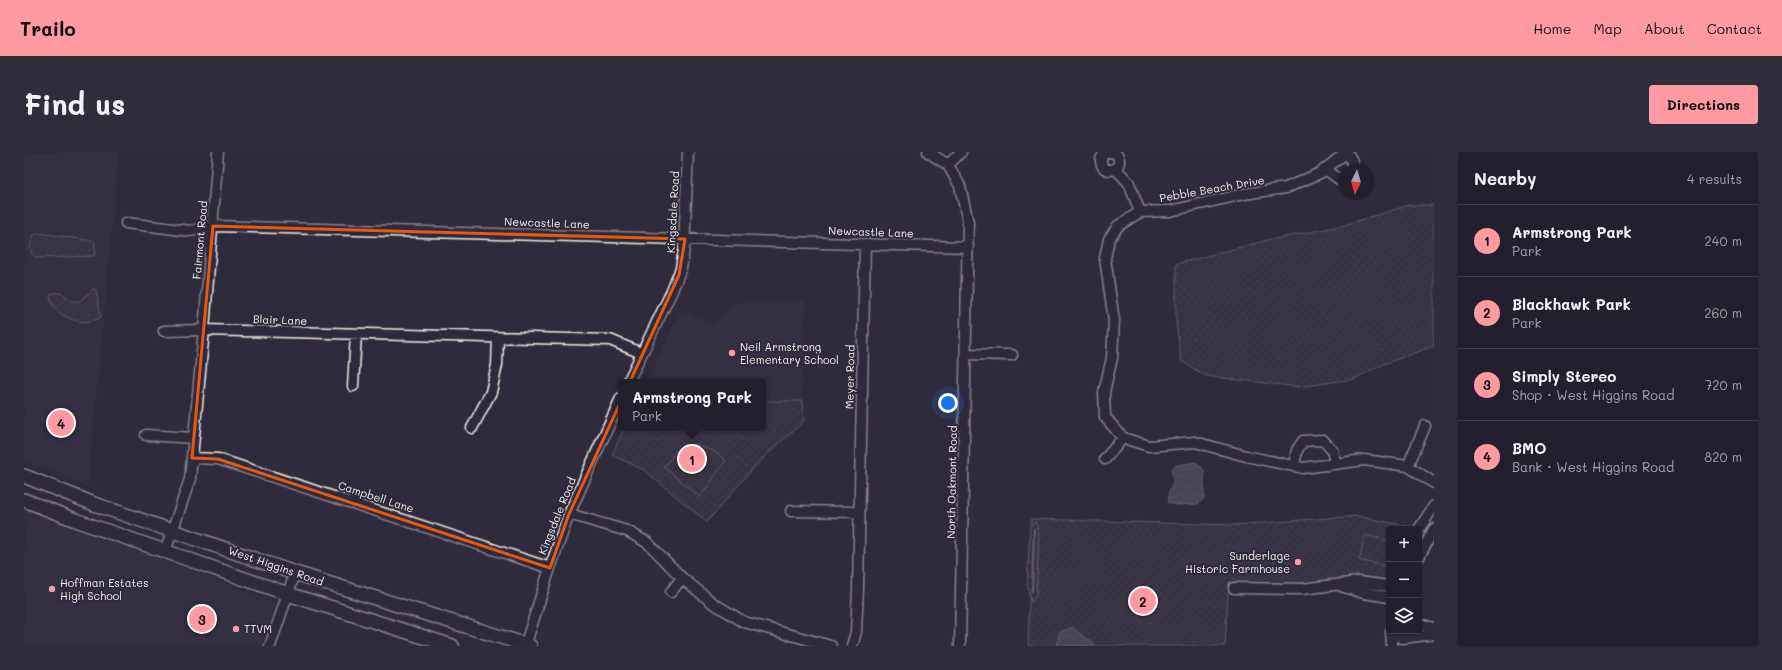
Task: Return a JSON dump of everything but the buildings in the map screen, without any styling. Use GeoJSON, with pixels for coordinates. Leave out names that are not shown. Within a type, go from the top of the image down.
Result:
{"type":"FeatureCollection","features":[{"type":"Feature","properties":{"kind":"main road","name":"West Higgins Road"},"geometry":{"type":"LineString","coordinates":[[24,476],[94,504],[295,573],[527,646]]}},
{"type":"Feature","properties":{"kind":"main road","name":"West Higgins Road"},"geometry":{"type":"LineString","coordinates":[[24,500],[165,552],[288,594],[452,646]]}},
{"type":"Feature","properties":{"kind":"street","name":"Fairmont Road"},"geometry":{"type":"LineString","coordinates":[[165,552],[190,479],[213,226],[218,152]]}},
{"type":"Feature","properties":{"kind":"street","name":"Kingsdale Road"},"geometry":{"type":"LineString","coordinates":[[629,379],[679,275],[683,259],[685,239],[688,152]]}},
{"type":"Feature","properties":{"kind":"street"},"geometry":{"type":"LineString","coordinates":[[928,152],[948,165],[961,152]]}},
{"type":"Feature","properties":{"kind":"street","name":"Pebble Beach Drive"},"geometry":{"type":"LineString","coordinates":[[1140,212],[1170,211],[1244,194],[1286,188],[1320,173],[1347,152],[1352,164]]}},
{"type":"Feature","properties":{"kind":"street","name":"North Oakmont Road"},"geometry":{"type":"LineString","coordinates":[[948,165],[960,186],[968,222],[960,646]]}},
{"type":"Feature","properties":{"kind":"street"},"geometry":{"type":"LineString","coordinates":[[1116,169],[1129,183],[1140,212],[1118,226],[1109,239],[1106,258],[1114,321],[1112,358],[1104,392],[1105,417],[1123,438],[1150,446],[1195,442],[1246,456],[1303,468],[1364,460],[1408,466],[1434,483]]}},
{"type":"Feature","properties":{"kind":"street"},"geometry":{"type":"LineString","coordinates":[[1325,169],[1338,179]]}},
{"type":"Feature","properties":{"kind":"street","name":"Newcastle Lane"},"geometry":{"type":"LineString","coordinates":[[126,223],[190,230],[213,226],[968,248]]}},
{"type":"Feature","properties":{"kind":"street","name":"Meyer Road"},"geometry":{"type":"LineString","coordinates":[[852,646],[856,632],[858,588],[865,244]]}},
{"type":"Feature","properties":{"kind":"street"},"geometry":{"type":"LineString","coordinates":[[164,331],[204,330]]}},
{"type":"Feature","properties":{"kind":"street","name":"Blair Lane"},"geometry":{"type":"LineString","coordinates":[[204,330],[610,340],[641,353]]}},
{"type":"Feature","properties":{"kind":"street"},"geometry":{"type":"LineString","coordinates":[[353,386],[356,334]]}},
{"type":"Feature","properties":{"kind":"street"},"geometry":{"type":"LineString","coordinates":[[472,428],[491,392],[497,365],[498,338]]}},
{"type":"Feature","properties":{"kind":"street"},"geometry":{"type":"LineString","coordinates":[[966,354],[1012,355]]}},
{"type":"Feature","properties":{"kind":"street","name":"Kingsdale Road"},"geometry":{"type":"LineString","coordinates":[[527,646],[550,568],[569,514],[618,405]]}},
{"type":"Feature","properties":{"kind":"street"},"geometry":{"type":"LineString","coordinates":[[1408,466],[1424,426]]}},
{"type":"Feature","properties":{"kind":"street"},"geometry":{"type":"LineString","coordinates":[[146,435],[194,438]]}},
{"type":"Feature","properties":{"kind":"street"},"geometry":{"type":"LineString","coordinates":[[1105,459],[1123,438]]}},
{"type":"Feature","properties":{"kind":"street"},"geometry":{"type":"LineString","coordinates":[[1294,466],[1297,450],[1303,441],[1323,440],[1332,450],[1335,463]]}},
{"type":"Feature","properties":{"kind":"street","name":"Campbell Lane"},"geometry":{"type":"LineString","coordinates":[[192,458],[218,459],[550,568]]}},
{"type":"Feature","properties":{"kind":"street"},"geometry":{"type":"LineString","coordinates":[[1420,526],[1434,506]]}},
{"type":"Feature","properties":{"kind":"street"},"geometry":{"type":"LineString","coordinates":[[791,511],[859,512]]}},
{"type":"Feature","properties":{"kind":"street"},"geometry":{"type":"LineString","coordinates":[[569,514],[627,532],[648,544],[682,578],[713,603],[744,622],[830,646]]}},
{"type":"Feature","properties":{"kind":"street"},"geometry":{"type":"LineString","coordinates":[[1422,528],[1434,528],[1431,541],[1422,553]]}},
{"type":"Feature","properties":{"kind":"street"},"geometry":{"type":"LineString","coordinates":[[1422,531],[1431,541]]}},
{"type":"Feature","properties":{"kind":"street"},"geometry":{"type":"LineString","coordinates":[[270,646],[295,573]]}},
{"type":"Feature","properties":{"kind":"street"},"geometry":{"type":"LineString","coordinates":[[671,592],[682,578]]}},
{"type":"Feature","properties":{"kind":"street"},"geometry":{"type":"LineString","coordinates":[[1234,588],[1302,589],[1339,586],[1358,582],[1386,586]]}},
{"type":"Feature","properties":{"kind":"street"},"geometry":{"type":"LineString","coordinates":[[1339,586],[1364,593],[1386,597]]}},
{"type":"Feature","properties":{"kind":"street"},"geometry":{"type":"LineString","coordinates":[[1422,625],[1434,628]]}},
{"type":"Feature","properties":{"kind":"street"},"geometry":{"type":"LineString","coordinates":[[1392,646],[1398,635],[1434,634]]}},
{"type":"Feature","properties":{"kind":"highlighted area"},"geometry":{"type":"Polygon","coordinates":[[[213,226],[685,239],[679,275],[569,514],[550,568],[218,459],[192,458],[213,226]]]}},
{"type":"Feature","properties":{"kind":"shaded area"},"geometry":{"type":"Polygon","coordinates":[[[24,152],[119,152],[88,487],[24,460],[24,152]]]}},
{"type":"Feature","properties":{"kind":"shaded area","name":"Neil Armstrong Elementary School"},"geometry":{"type":"Polygon","coordinates":[[[806,300],[802,401],[766,401],[766,379],[647,379],[681,310],[714,324],[734,303],[806,300]]]}},
{"type":"Feature","properties":{"kind":"shaded area"},"geometry":{"type":"Polygon","coordinates":[[[24,508],[276,602],[261,646],[24,646],[24,508]]]}},
{"type":"Feature","properties":{"kind":"green space"},"geometry":{"type":"Polygon","coordinates":[[[1409,205],[1434,205],[1434,346],[1384,364],[1354,379],[1298,387],[1206,376],[1181,361],[1176,323],[1176,264],[1268,240],[1341,226],[1409,205]]]}},
{"type":"Feature","properties":{"kind":"green space"},"geometry":{"type":"Polygon","coordinates":[[[39,233],[94,241],[95,254],[94,256],[37,258],[32,253],[30,247],[34,235],[39,233]]]}},
{"type":"Feature","properties":{"kind":"green space"},"geometry":{"type":"Polygon","coordinates":[[[93,289],[96,290],[101,317],[86,322],[70,319],[63,315],[52,303],[50,295],[52,293],[58,293],[72,301],[80,301],[93,289]]]}},
{"type":"Feature","properties":{"kind":"green space"},"geometry":{"type":"Polygon","coordinates":[[[766,401],[802,401],[804,421],[757,464],[707,522],[644,470],[612,455],[623,431],[766,431],[766,401]]]}},
{"type":"Feature","properties":{"kind":"green space"},"geometry":{"type":"Polygon","coordinates":[[[695,444],[713,451],[726,460],[700,497],[664,467],[677,451],[695,444]]]}},
{"type":"Feature","properties":{"kind":"green space"},"geometry":{"type":"Polygon","coordinates":[[[1357,516],[1407,526],[1386,526],[1386,591],[1229,582],[1225,646],[1028,646],[1031,519],[1232,525],[1357,516]]]}},
{"type":"Feature","properties":{"kind":"green space"},"geometry":{"type":"Polygon","coordinates":[[[1036,522],[1039,536],[1036,596],[1031,602],[1027,584],[1030,526],[1036,522]]]}},
{"type":"Feature","properties":{"kind":"green space"},"geometry":{"type":"Polygon","coordinates":[[[1365,535],[1386,540],[1386,566],[1359,560],[1365,535]]]}},
{"type":"Feature","properties":{"kind":"water"},"geometry":{"type":"Polygon","coordinates":[[[1196,462],[1204,470],[1204,498],[1198,504],[1177,505],[1168,503],[1168,495],[1173,480],[1171,470],[1177,465],[1196,462]]]}},
{"type":"Feature","properties":{"kind":"water"},"geometry":{"type":"Polygon","coordinates":[[[1071,628],[1092,641],[1094,646],[1056,646],[1060,632],[1071,628]]]}},
{"type":"Feature","properties":{"kind":"waterway"},"geometry":{"type":"LineString","coordinates":[[1032,591],[1034,529]]}},
{"type":"Feature","properties":{"kind":"place","name":"Neil Armstrong Elementary School"},"geometry":{"type":"Point","coordinates":[732,353]}},
{"type":"Feature","properties":{"kind":"place","name":"BMO"},"geometry":{"type":"Point","coordinates":[61,423]}},
{"type":"Feature","properties":{"kind":"place","name":"Armstrong Park"},"geometry":{"type":"Point","coordinates":[692,459]}},
{"type":"Feature","properties":{"kind":"place","name":"Sunderlage Historic Farmhouse"},"geometry":{"type":"Point","coordinates":[1298,562]}},
{"type":"Feature","properties":{"kind":"place","name":"Hoffman Estates High School"},"geometry":{"type":"Point","coordinates":[52,589]}},
{"type":"Feature","properties":{"kind":"place","name":"Blackhawk Park"},"geometry":{"type":"Point","coordinates":[1143,601]}},
{"type":"Feature","properties":{"kind":"place","name":"Simply Stereo"},"geometry":{"type":"Point","coordinates":[202,619]}},
{"type":"Feature","properties":{"kind":"place","name":"TTVM"},"geometry":{"type":"Point","coordinates":[236,629]}}]}
